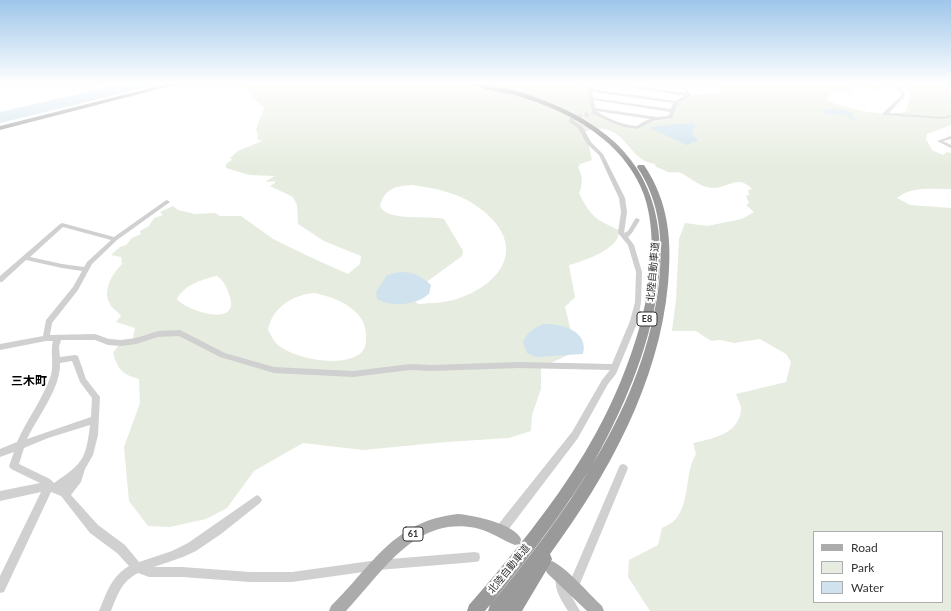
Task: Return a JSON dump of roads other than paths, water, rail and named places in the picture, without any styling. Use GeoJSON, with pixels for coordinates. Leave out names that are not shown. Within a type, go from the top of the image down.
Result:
{"type":"FeatureCollection","features":[{"type":"Feature","properties":{"kind":"highway"},"geometry":{"type":"LineString","coordinates":[[0,128],[62,113]]}},
{"type":"Feature","properties":{"kind":"highway","name":"北陸自動車道"},"geometry":{"type":"LineString","coordinates":[[474,611],[506,574],[561,500],[587,460],[610,418],[626,383],[642,338],[651,300],[656,251],[655,224],[646,190],[636,170],[616,146],[589,126],[563,113]]}},
{"type":"Feature","properties":{"kind":"highway","name":"北陸自動車道"},"geometry":{"type":"LineString","coordinates":[[496,611],[547,548],[573,510],[594,475],[626,414],[650,349],[662,302],[666,250],[661,212],[654,189],[643,169],[622,145],[604,131],[573,113]]}},
{"type":"Feature","properties":{"kind":"highway"},"geometry":{"type":"LineString","coordinates":[[512,611],[573,510]]}},
{"type":"Feature","properties":{"kind":"main road","name":"61"},"geometry":{"type":"LineString","coordinates":[[336,611],[378,565],[407,538],[437,522],[464,519],[483,522],[501,530],[514,539]]}},
{"type":"Feature","properties":{"kind":"main road"},"geometry":{"type":"LineString","coordinates":[[556,572],[573,586],[597,611]]}},
{"type":"Feature","properties":{"kind":"street"},"geometry":{"type":"LineString","coordinates":[[594,113],[602,118],[635,128],[640,126],[643,122],[657,118],[670,117],[671,113]]}},
{"type":"Feature","properties":{"kind":"street"},"geometry":{"type":"LineString","coordinates":[[602,113],[657,118]]}},
{"type":"Feature","properties":{"kind":"street"},"geometry":{"type":"LineString","coordinates":[[886,113],[885,114],[943,118],[951,116]]}},
{"type":"Feature","properties":{"kind":"street"},"geometry":{"type":"LineString","coordinates":[[501,530],[575,435],[605,382],[612,374],[634,321],[638,302],[638,262],[631,244],[621,233],[624,212],[622,198],[601,154],[589,143],[583,131],[571,121],[571,119]]}},
{"type":"Feature","properties":{"kind":"street"},"geometry":{"type":"LineString","coordinates":[[951,137],[939,141],[951,147]]}},
{"type":"Feature","properties":{"kind":"street"},"geometry":{"type":"LineString","coordinates":[[46,338],[49,322],[76,288],[89,263],[115,239],[168,202]]}},
{"type":"Feature","properties":{"kind":"street"},"geometry":{"type":"LineString","coordinates":[[624,237],[630,232],[637,220]]}},
{"type":"Feature","properties":{"kind":"street"},"geometry":{"type":"LineString","coordinates":[[0,280],[62,225],[115,239]]}},
{"type":"Feature","properties":{"kind":"street"},"geometry":{"type":"LineString","coordinates":[[25,258],[47,261],[76,269],[85,269]]}},
{"type":"Feature","properties":{"kind":"street"},"geometry":{"type":"LineString","coordinates":[[0,348],[46,338],[94,337],[108,342],[122,343],[136,341],[158,334],[180,333],[222,355],[266,368],[353,374],[410,367],[431,368],[527,365],[614,367]]}},
{"type":"Feature","properties":{"kind":"street"},"geometry":{"type":"LineString","coordinates":[[58,338],[54,355],[56,360],[56,373],[21,445],[14,466],[47,482],[52,487],[66,494],[94,530],[121,549],[138,568],[149,572],[182,572],[250,577],[292,577],[378,565],[475,557]]}},
{"type":"Feature","properties":{"kind":"street"},"geometry":{"type":"LineString","coordinates":[[56,360],[75,358],[83,380],[96,397],[91,446],[87,458],[81,468],[78,479],[66,494]]}},
{"type":"Feature","properties":{"kind":"street"},"geometry":{"type":"LineString","coordinates":[[0,453],[94,420]]}},
{"type":"Feature","properties":{"kind":"street"},"geometry":{"type":"LineString","coordinates":[[0,496],[52,487],[81,468]]}},
{"type":"Feature","properties":{"kind":"street"},"geometry":{"type":"LineString","coordinates":[[573,586],[623,468]]}},
{"type":"Feature","properties":{"kind":"street"},"geometry":{"type":"LineString","coordinates":[[0,588],[52,487]]}},
{"type":"Feature","properties":{"kind":"street"},"geometry":{"type":"LineString","coordinates":[[105,611],[116,586],[125,575],[150,562],[177,555],[191,548],[224,526],[257,500]]}},
{"type":"Feature","properties":{"kind":"street"},"geometry":{"type":"LineString","coordinates":[[556,572],[564,594],[574,611]]}},
{"type":"Feature","properties":{"kind":"water"},"geometry":{"type":"Polygon","coordinates":[[[0,113],[43,113],[0,123],[0,113]]]}},
{"type":"Feature","properties":{"kind":"water"},"geometry":{"type":"Polygon","coordinates":[[[825,113],[852,113],[856,121],[845,115],[825,114],[825,113]]]}},
{"type":"Feature","properties":{"kind":"water"},"geometry":{"type":"Polygon","coordinates":[[[692,123],[696,126],[692,130],[693,135],[698,141],[686,145],[650,128],[655,126],[692,123]]]}},
{"type":"Feature","properties":{"kind":"water"},"geometry":{"type":"Polygon","coordinates":[[[400,272],[417,275],[424,279],[431,285],[429,294],[418,301],[404,304],[390,304],[377,299],[376,292],[387,275],[400,272]]]}},
{"type":"Feature","properties":{"kind":"water"},"geometry":{"type":"Polygon","coordinates":[[[543,324],[566,327],[578,334],[582,339],[584,346],[583,354],[536,357],[527,353],[523,342],[524,339],[536,327],[543,324]]]}},
{"type":"Feature","properties":{"kind":"tunnel"},"geometry":{"type":"LineString","coordinates":[[571,119],[592,113]]}},
{"type":"Feature","properties":{"kind":"district","name":"三木町"},"geometry":{"type":"Point","coordinates":[29,381]}}]}
